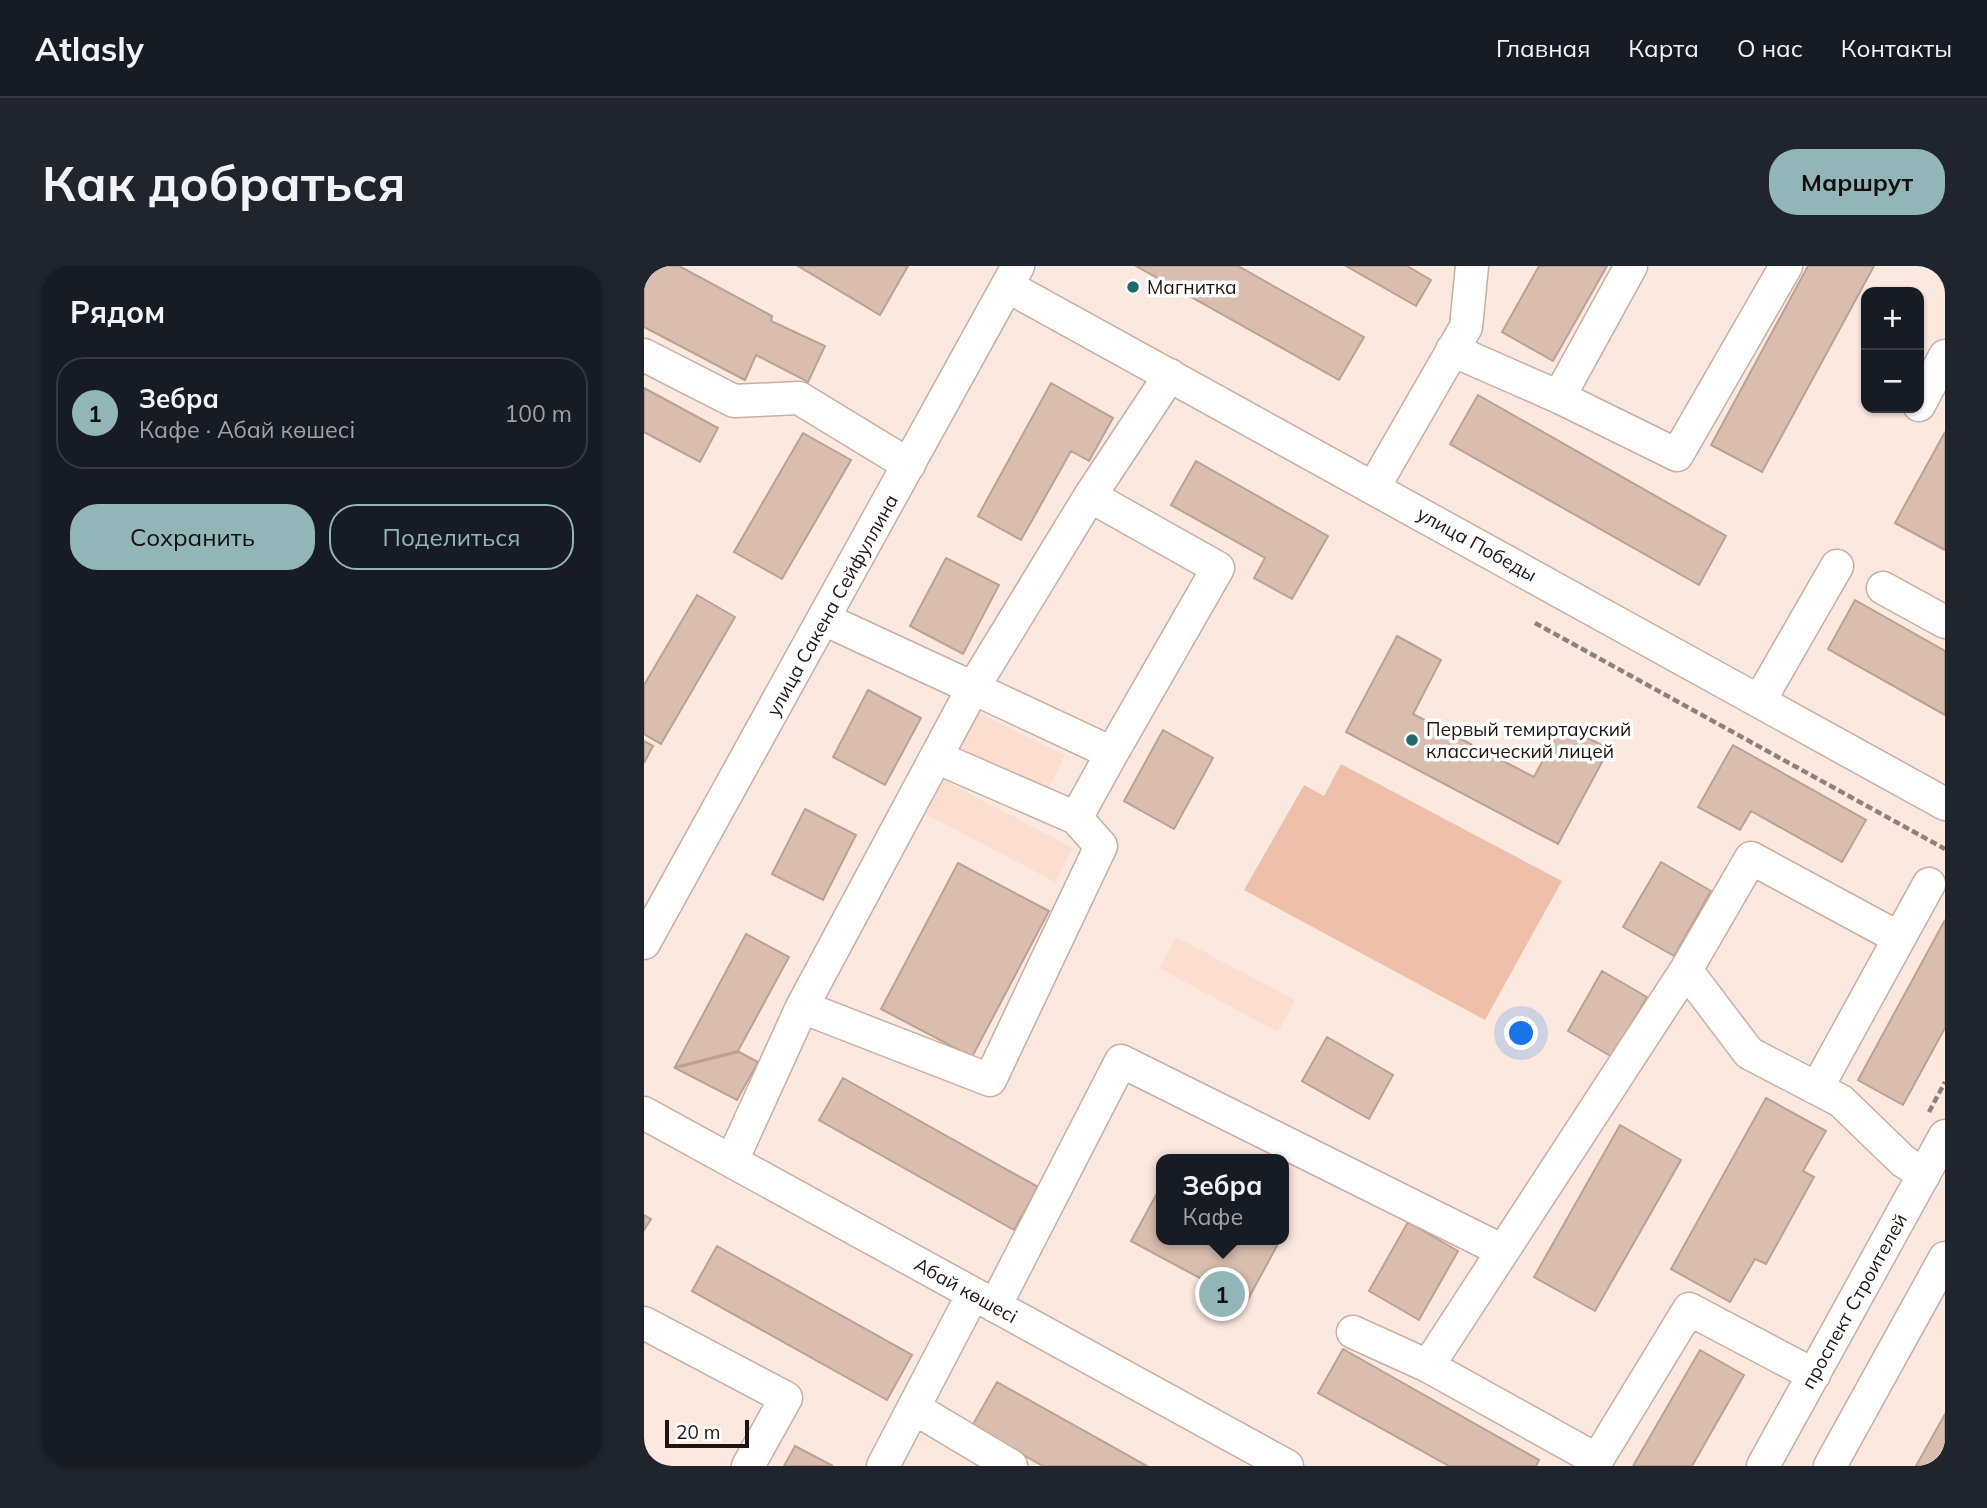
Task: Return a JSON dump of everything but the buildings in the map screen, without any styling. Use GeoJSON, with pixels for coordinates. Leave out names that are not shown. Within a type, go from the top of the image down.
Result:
{"type":"FeatureCollection","features":[{"type":"Feature","properties":{"kind":"street"},"geometry":{"type":"LineString","coordinates":[[1374,487],[1466,327],[1472,266]]}},
{"type":"Feature","properties":{"kind":"street"},"geometry":{"type":"LineString","coordinates":[[1559,397],[1630,266]]}},
{"type":"Feature","properties":{"kind":"street"},"geometry":{"type":"LineString","coordinates":[[1452,351],[1559,397],[1677,455],[1786,266]]}},
{"type":"Feature","properties":{"kind":"street","name":"улица Победы"},"geometry":{"type":"LineString","coordinates":[[1013,276],[1170,374],[1945,804]]}},
{"type":"Feature","properties":{"kind":"street","name":"улица Сакена Сейфуллина"},"geometry":{"type":"LineString","coordinates":[[644,943],[1013,276]]}},
{"type":"Feature","properties":{"kind":"street"},"geometry":{"type":"LineString","coordinates":[[644,355],[734,401],[799,398],[909,465]]}},
{"type":"Feature","properties":{"kind":"street"},"geometry":{"type":"LineString","coordinates":[[1924,395],[1945,356]]}},
{"type":"Feature","properties":{"kind":"street"},"geometry":{"type":"LineString","coordinates":[[729,1159],[735,1154],[802,1007],[973,688],[1090,496],[1170,374]]}},
{"type":"Feature","properties":{"kind":"street"},"geometry":{"type":"LineString","coordinates":[[1076,818],[1218,568],[1090,496]]}},
{"type":"Feature","properties":{"kind":"street"},"geometry":{"type":"LineString","coordinates":[[1760,700],[1837,566]]}},
{"type":"Feature","properties":{"kind":"street"},"geometry":{"type":"LineString","coordinates":[[1883,588],[1945,622]]}},
{"type":"Feature","properties":{"kind":"street"},"geometry":{"type":"LineString","coordinates":[[824,619],[1112,753]]}},
{"type":"Feature","properties":{"kind":"street"},"geometry":{"type":"LineString","coordinates":[[802,1007],[990,1080],[1101,845],[1076,818],[936,757]]}},
{"type":"Feature","properties":{"kind":"street"},"geometry":{"type":"LineString","coordinates":[[1428,1366],[1686,970],[1751,858],[1899,938]]}},
{"type":"Feature","properties":{"kind":"street"},"geometry":{"type":"LineString","coordinates":[[1816,1088],[1929,884]]}},
{"type":"Feature","properties":{"kind":"street"},"geometry":{"type":"LineString","coordinates":[[1686,970],[1749,1053],[1841,1101],[1903,1161],[1924,1175]]}},
{"type":"Feature","properties":{"kind":"street"},"geometry":{"type":"LineString","coordinates":[[883,1466],[914,1408],[984,1300],[1121,1061],[1503,1251]]}},
{"type":"Feature","properties":{"kind":"street","name":"Абай көшесі"},"geometry":{"type":"LineString","coordinates":[[644,1113],[984,1300],[1267,1461]]}},
{"type":"Feature","properties":{"kind":"street","name":"проспект Строителей"},"geometry":{"type":"LineString","coordinates":[[1763,1466],[1945,1136]]}},
{"type":"Feature","properties":{"kind":"street"},"geometry":{"type":"LineString","coordinates":[[1830,1466],[1933,1309],[1945,1258]]}},
{"type":"Feature","properties":{"kind":"street"},"geometry":{"type":"LineString","coordinates":[[1353,1332],[1428,1366],[1597,1460],[1689,1310],[1814,1375]]}},
{"type":"Feature","properties":{"kind":"street"},"geometry":{"type":"LineString","coordinates":[[644,1323],[786,1398],[748,1466]]}},
{"type":"Feature","properties":{"kind":"street"},"geometry":{"type":"LineString","coordinates":[[914,1408],[1011,1466]]}},
{"type":"Feature","properties":{"kind":"path"},"geometry":{"type":"LineString","coordinates":[[1535,622],[1945,849]]}},
{"type":"Feature","properties":{"kind":"shaded area"},"geometry":{"type":"Polygon","coordinates":[[[969,708],[1065,755],[1047,793],[951,746],[969,708]]]}},
{"type":"Feature","properties":{"kind":"shaded area"},"geometry":{"type":"Polygon","coordinates":[[[1341,764],[1562,881],[1485,1020],[1244,890],[1304,785],[1324,796],[1341,764]]]}},
{"type":"Feature","properties":{"kind":"shaded area"},"geometry":{"type":"Polygon","coordinates":[[[934,775],[1073,848],[1055,882],[916,809],[934,775]]]}},
{"type":"Feature","properties":{"kind":"shaded area"},"geometry":{"type":"Polygon","coordinates":[[[1176,937],[1295,1000],[1278,1032],[1159,968],[1176,937]]]}},
{"type":"Feature","properties":{"kind":"place","name":"Магнитка"},"geometry":{"type":"Point","coordinates":[1133,287]}},
{"type":"Feature","properties":{"kind":"place","name":"Первый темиртауский классический лицей"},"geometry":{"type":"Point","coordinates":[1412,740]}},
{"type":"Feature","properties":{"kind":"place","name":"Зебра"},"geometry":{"type":"Point","coordinates":[1222,1294]}}]}
